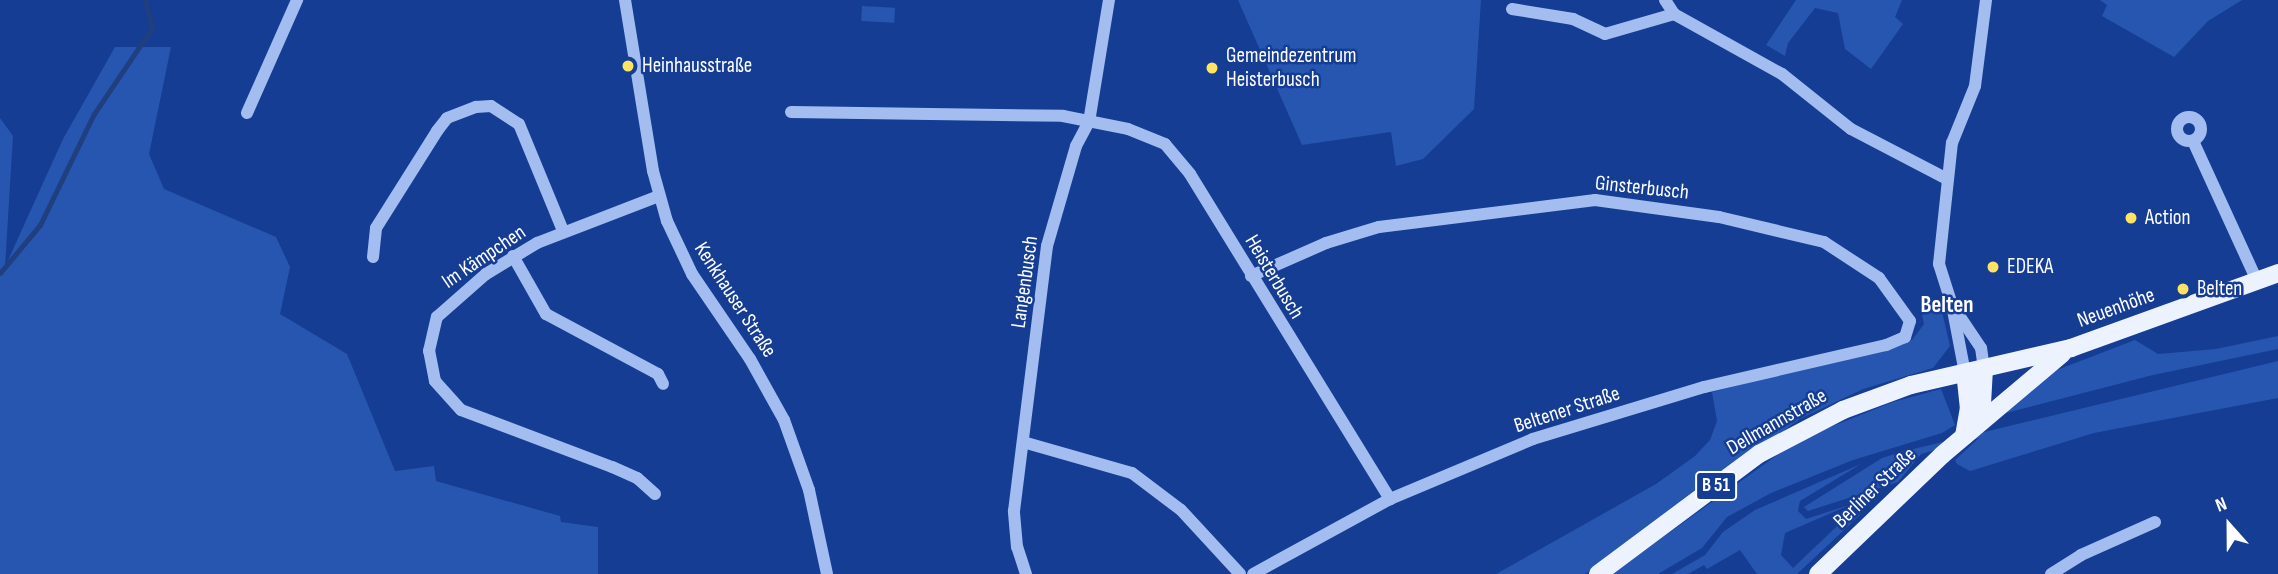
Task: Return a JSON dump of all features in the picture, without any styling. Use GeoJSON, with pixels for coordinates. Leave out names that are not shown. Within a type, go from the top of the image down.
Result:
{"type":"FeatureCollection","features":[{"type":"Feature","properties":{"kind":"main road","name":"Neuenhöhe"},"geometry":{"type":"LineString","coordinates":[[1965,373],[2071,348],[2278,273]]}},
{"type":"Feature","properties":{"kind":"main road","name":"Berliner Straße"},"geometry":{"type":"LineString","coordinates":[[1818,574],[1964,436],[2071,348]]}},
{"type":"Feature","properties":{"kind":"main road"},"geometry":{"type":"LineString","coordinates":[[1981,422],[1984,369]]}},
{"type":"Feature","properties":{"kind":"main road"},"geometry":{"type":"LineString","coordinates":[[1964,436],[1969,409],[1965,373]]}},
{"type":"Feature","properties":{"kind":"main road","name":"Dellmannstraße"},"geometry":{"type":"LineString","coordinates":[[1598,574],[1759,454],[1801,429],[1886,393],[1965,373]]}},
{"type":"Feature","properties":{"kind":"street"},"geometry":{"type":"LineString","coordinates":[[247,113],[297,0]]}},
{"type":"Feature","properties":{"kind":"street","name":"Kenkhauser Straße"},"geometry":{"type":"LineString","coordinates":[[625,0],[659,196],[687,265],[758,371],[784,420],[809,490],[827,574]]}},
{"type":"Feature","properties":{"kind":"street","name":"Langenbusch"},"geometry":{"type":"LineString","coordinates":[[1026,574],[1014,523],[1047,246],[1076,146],[1089,122],[1109,0]]}},
{"type":"Feature","properties":{"kind":"street"},"geometry":{"type":"LineString","coordinates":[[1665,0],[1674,15],[1782,74],[1851,130],[1947,179]]}},
{"type":"Feature","properties":{"kind":"street"},"geometry":{"type":"LineString","coordinates":[[1965,373],[1952,305],[1940,264],[1952,143],[1975,86],[1986,0]]}},
{"type":"Feature","properties":{"kind":"street"},"geometry":{"type":"LineString","coordinates":[[1512,9],[1573,19],[1605,34],[1674,15]]}},
{"type":"Feature","properties":{"kind":"street"},"geometry":{"type":"LineString","coordinates":[[373,257],[376,228],[436,131],[447,118],[476,107],[491,106],[519,124],[563,231]]}},
{"type":"Feature","properties":{"kind":"street","name":"Heisterbusch"},"geometry":{"type":"LineString","coordinates":[[791,112],[1021,114],[1128,129],[1165,144],[1190,174],[1390,499]]}},
{"type":"Feature","properties":{"kind":"street"},"geometry":{"type":"LineString","coordinates":[[2193,141],[2257,281]]}},
{"type":"Feature","properties":{"kind":"street","name":"Im Kämpchen"},"geometry":{"type":"LineString","coordinates":[[655,494],[637,478],[612,467],[461,410],[435,381],[429,351],[436,317],[460,292],[513,256],[563,231],[659,196]]}},
{"type":"Feature","properties":{"kind":"street","name":"Ginsterbusch"},"geometry":{"type":"LineString","coordinates":[[1251,276],[1326,243],[1379,227],[1595,200],[1719,217],[1824,242],[1879,278],[1903,305],[1910,331]]}},
{"type":"Feature","properties":{"kind":"street"},"geometry":{"type":"LineString","coordinates":[[513,256],[546,314],[658,374],[663,384]]}},
{"type":"Feature","properties":{"kind":"street"},"geometry":{"type":"LineString","coordinates":[[1952,305],[1981,348],[1984,369]]}},
{"type":"Feature","properties":{"kind":"street","name":"Beltener Straße"},"geometry":{"type":"LineString","coordinates":[[1253,574],[1390,499],[1569,427],[1704,387],[1886,345],[1910,331]]}},
{"type":"Feature","properties":{"kind":"street"},"geometry":{"type":"LineString","coordinates":[[1023,442],[1132,473],[1181,510],[1240,574]]}},
{"type":"Feature","properties":{"kind":"street"},"geometry":{"type":"LineString","coordinates":[[2051,574],[2081,555],[2155,522]]}},
{"type":"Feature","properties":{"kind":"shaded area"},"geometry":{"type":"Polygon","coordinates":[[[1238,0],[1481,0],[1474,109],[1423,159],[1396,166],[1391,132],[1302,145],[1238,0]]]}},
{"type":"Feature","properties":{"kind":"shaded area"},"geometry":{"type":"Polygon","coordinates":[[[1796,0],[1902,0],[1895,17],[1903,24],[1871,69],[1845,49],[1838,13],[1815,8],[1788,43],[1785,56],[1766,45],[1796,0]]]}},
{"type":"Feature","properties":{"kind":"shaded area"},"geometry":{"type":"Polygon","coordinates":[[[2100,0],[2242,0],[2208,21],[2174,57],[2102,16],[2107,5],[2100,0]]]}},
{"type":"Feature","properties":{"kind":"shaded area"},"geometry":{"type":"Polygon","coordinates":[[[862,6],[895,8],[894,23],[861,21],[862,6]]]}},
{"type":"Feature","properties":{"kind":"shaded area"},"geometry":{"type":"Polygon","coordinates":[[[115,47],[171,47],[149,154],[164,189],[276,237],[290,267],[280,314],[347,354],[395,471],[434,466],[436,481],[560,516],[561,522],[598,527],[598,574],[0,574],[0,118],[13,136],[5,267],[63,139],[115,47]]]}},
{"type":"Feature","properties":{"kind":"shaded area"},"geometry":{"type":"Polygon","coordinates":[[[1940,303],[1950,346],[1933,368],[1863,389],[1800,419],[1585,574],[1496,574],[1656,484],[1695,456],[1710,440],[1717,421],[1712,392],[1912,340],[1924,324],[1922,315],[1940,303]]]}},
{"type":"Feature","properties":{"kind":"shaded area"},"geometry":{"type":"Polygon","coordinates":[[[2278,336],[2278,349],[2153,375],[2002,414],[2049,373],[2135,340],[2158,354],[2216,349],[2278,336]]]}},
{"type":"Feature","properties":{"kind":"shaded area"},"geometry":{"type":"Polygon","coordinates":[[[2278,361],[2278,398],[2094,433],[1970,471],[1955,460],[1979,438],[1921,454],[1898,482],[1808,511],[1804,507],[1882,458],[1901,452],[2278,361]]]}},
{"type":"Feature","properties":{"kind":"shaded area"},"geometry":{"type":"Polygon","coordinates":[[[1941,389],[1955,425],[1942,433],[1853,460],[1771,493],[1727,517],[1702,548],[1658,574],[1612,574],[1798,440],[1893,402],[1941,389]]]}},
{"type":"Feature","properties":{"kind":"shaded area"},"geometry":{"type":"Polygon","coordinates":[[[1861,464],[1800,501],[1798,511],[1806,519],[1852,504],[1785,533],[1781,555],[1793,568],[1854,510],[1860,515],[1797,574],[1757,574],[1740,550],[1707,569],[1704,565],[1688,574],[1672,574],[1705,555],[1723,532],[1755,510],[1861,464]]]}},
{"type":"Feature","properties":{"kind":"waterway"},"geometry":{"type":"LineString","coordinates":[[0,273],[40,225],[94,114],[152,28],[145,0]]}},
{"type":"Feature","properties":{"kind":"place","name":"Heinhausstraße"},"geometry":{"type":"Point","coordinates":[628,66]}},
{"type":"Feature","properties":{"kind":"place","name":"Gemeindezentrum Heisterbusch"},"geometry":{"type":"Point","coordinates":[1212,68]}},
{"type":"Feature","properties":{"kind":"place","name":"Action"},"geometry":{"type":"Point","coordinates":[2131,218]}},
{"type":"Feature","properties":{"kind":"place","name":"EDEKA"},"geometry":{"type":"Point","coordinates":[1993,267]}},
{"type":"Feature","properties":{"kind":"place","name":"Belten"},"geometry":{"type":"Point","coordinates":[2183,289]}},
{"type":"Feature","properties":{"kind":"district","name":"Belten"},"geometry":{"type":"Point","coordinates":[1947,305]}}]}
